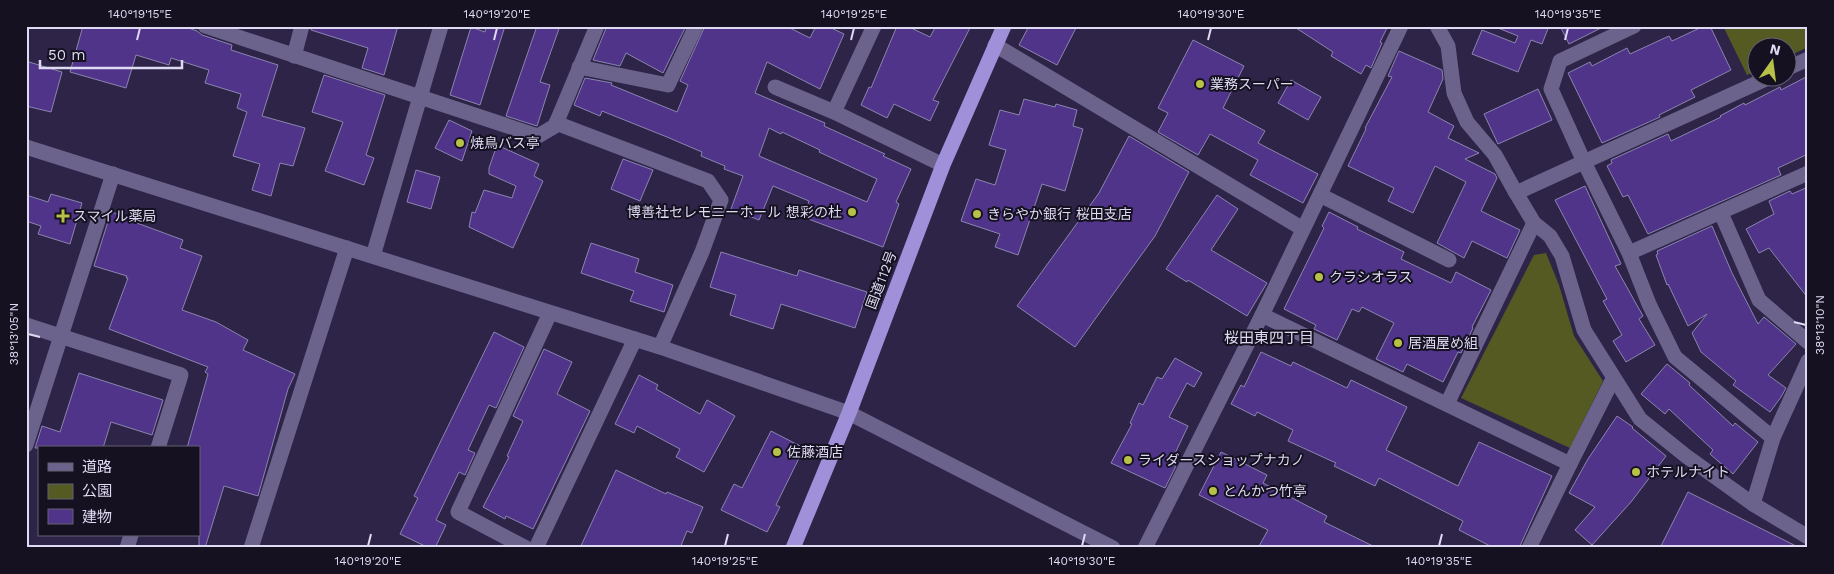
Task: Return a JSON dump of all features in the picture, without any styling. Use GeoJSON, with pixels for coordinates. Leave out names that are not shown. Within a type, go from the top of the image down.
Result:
{"type":"FeatureCollection","features":[{"type":"Feature","properties":{"kind":"highway","name":"国道112号"},"geometry":{"type":"LineString","coordinates":[[793,548],[849,413],[942,165],[1004,26]]}},
{"type":"Feature","properties":{"kind":"street"},"geometry":{"type":"LineString","coordinates":[[205,26],[538,136],[555,126],[597,26]]}},
{"type":"Feature","properties":{"kind":"street"},"geometry":{"type":"LineString","coordinates":[[294,56],[302,26]]}},
{"type":"Feature","properties":{"kind":"street"},"geometry":{"type":"LineString","coordinates":[[373,256],[441,26]]}},
{"type":"Feature","properties":{"kind":"street"},"geometry":{"type":"LineString","coordinates":[[579,67],[668,86],[696,26]]}},
{"type":"Feature","properties":{"kind":"street"},"geometry":{"type":"LineString","coordinates":[[834,112],[874,26]]}},
{"type":"Feature","properties":{"kind":"street"},"geometry":{"type":"LineString","coordinates":[[1145,548],[1262,316],[1402,26]]}},
{"type":"Feature","properties":{"kind":"street"},"geometry":{"type":"LineString","coordinates":[[1437,26],[1448,46],[1454,93],[1467,122],[1495,155],[1534,223],[1550,236],[1562,256],[1584,330],[1640,419],[1686,456],[1753,504],[1808,537]]}},
{"type":"Feature","properties":{"kind":"street"},"geometry":{"type":"LineString","coordinates":[[1634,26],[1560,61],[1551,89],[1584,162],[1629,253],[1649,304],[1675,357],[1773,438]]}},
{"type":"Feature","properties":{"kind":"street"},"geometry":{"type":"LineString","coordinates":[[995,45],[1303,229]]}},
{"type":"Feature","properties":{"kind":"street"},"geometry":{"type":"LineString","coordinates":[[1796,64],[1808,59]]}},
{"type":"Feature","properties":{"kind":"street"},"geometry":{"type":"LineString","coordinates":[[775,87],[834,112],[942,165]]}},
{"type":"Feature","properties":{"kind":"street"},"geometry":{"type":"LineString","coordinates":[[1516,193],[1746,88]]}},
{"type":"Feature","properties":{"kind":"street"},"geometry":{"type":"LineString","coordinates":[[556,123],[708,181],[721,200],[702,252],[660,347]]}},
{"type":"Feature","properties":{"kind":"street"},"geometry":{"type":"LineString","coordinates":[[26,147],[660,347],[849,413],[1113,548]]}},
{"type":"Feature","properties":{"kind":"street"},"geometry":{"type":"LineString","coordinates":[[1629,253],[1808,173]]}},
{"type":"Feature","properties":{"kind":"street"},"geometry":{"type":"LineString","coordinates":[[26,445],[113,174]]}},
{"type":"Feature","properties":{"kind":"street"},"geometry":{"type":"LineString","coordinates":[[1320,195],[1449,260]]}},
{"type":"Feature","properties":{"kind":"street"},"geometry":{"type":"LineString","coordinates":[[1722,213],[1759,300],[1808,342]]}},
{"type":"Feature","properties":{"kind":"street"},"geometry":{"type":"LineString","coordinates":[[1447,404],[1534,223]]}},
{"type":"Feature","properties":{"kind":"street"},"geometry":{"type":"LineString","coordinates":[[251,548],[348,248]]}},
{"type":"Feature","properties":{"kind":"street"},"geometry":{"type":"LineString","coordinates":[[526,548],[458,512],[550,313]]}},
{"type":"Feature","properties":{"kind":"street"},"geometry":{"type":"LineString","coordinates":[[1262,316],[1570,464]]}},
{"type":"Feature","properties":{"kind":"street"},"geometry":{"type":"LineString","coordinates":[[26,325],[181,375],[159,446]]}},
{"type":"Feature","properties":{"kind":"street"},"geometry":{"type":"LineString","coordinates":[[536,548],[635,339]]}},
{"type":"Feature","properties":{"kind":"street"},"geometry":{"type":"LineString","coordinates":[[1753,504],[1773,438],[1808,361]]}},
{"type":"Feature","properties":{"kind":"street"},"geometry":{"type":"LineString","coordinates":[[1530,548],[1570,464],[1614,379]]}},
{"type":"Feature","properties":{"kind":"street"},"geometry":{"type":"LineString","coordinates":[[127,548],[131,536]]}},
{"type":"Feature","properties":{"kind":"green space"},"geometry":{"type":"Polygon","coordinates":[[[1723,26],[1808,26],[1808,47],[1796,53],[1796,38],[1746,38],[1746,73],[1723,26]]]}},
{"type":"Feature","properties":{"kind":"green space"},"geometry":{"type":"Polygon","coordinates":[[[1546,253],[1559,285],[1574,336],[1603,381],[1570,448],[1461,398],[1534,255],[1546,253]]]}},
{"type":"Feature","properties":{"kind":"building"},"geometry":{"type":"Polygon","coordinates":[[[83,26],[183,26],[202,35],[232,45],[231,50],[278,65],[262,116],[305,128],[293,166],[280,163],[271,196],[252,190],[260,164],[233,156],[247,112],[237,108],[241,94],[205,83],[209,70],[171,58],[169,65],[136,55],[126,88],[70,72],[83,26]]]}},
{"type":"Feature","properties":{"kind":"building"},"geometry":{"type":"Polygon","coordinates":[[[311,26],[398,26],[384,75],[362,68],[368,48],[311,30],[311,26]]]}},
{"type":"Feature","properties":{"kind":"building"},"geometry":{"type":"Polygon","coordinates":[[[486,26],[505,26],[480,105],[450,95],[471,27],[485,32],[486,26]]]}},
{"type":"Feature","properties":{"kind":"building"},"geometry":{"type":"Polygon","coordinates":[[[537,26],[560,26],[540,82],[550,85],[537,126],[506,116],[537,26]]]}},
{"type":"Feature","properties":{"kind":"building"},"geometry":{"type":"Polygon","coordinates":[[[607,26],[686,26],[663,73],[626,53],[620,66],[593,60],[607,26]]]}},
{"type":"Feature","properties":{"kind":"building"},"geometry":{"type":"Polygon","coordinates":[[[705,26],[786,26],[810,38],[816,26],[827,26],[844,34],[820,89],[767,62],[755,93],[825,123],[824,126],[885,154],[883,156],[911,169],[896,202],[899,204],[883,247],[803,217],[809,201],[773,186],[759,220],[731,209],[743,176],[724,169],[725,166],[701,156],[702,152],[667,137],[602,111],[600,116],[574,105],[585,78],[612,83],[611,85],[677,112],[688,85],[680,81],[705,26]],[[769,128],[759,156],[867,202],[877,179],[819,152],[820,150],[782,132],[781,134],[769,128]]]}},
{"type":"Feature","properties":{"kind":"building"},"geometry":{"type":"Polygon","coordinates":[[[897,26],[907,26],[930,37],[936,26],[971,26],[933,100],[939,102],[930,121],[894,104],[887,118],[861,105],[869,87],[871,88],[897,26]]]}},
{"type":"Feature","properties":{"kind":"building"},"geometry":{"type":"Polygon","coordinates":[[[1029,26],[1077,26],[1057,65],[1019,45],[1029,26]]]}},
{"type":"Feature","properties":{"kind":"building"},"geometry":{"type":"Polygon","coordinates":[[[1293,26],[1388,26],[1371,68],[1366,65],[1361,74],[1331,56],[1333,52],[1293,26]]]}},
{"type":"Feature","properties":{"kind":"building"},"geometry":{"type":"Polygon","coordinates":[[[1498,26],[1549,26],[1542,44],[1531,40],[1518,72],[1472,54],[1482,30],[1515,43],[1518,36],[1498,28],[1498,26]]]}},
{"type":"Feature","properties":{"kind":"building"},"geometry":{"type":"Polygon","coordinates":[[[1560,26],[1605,26],[1569,44],[1560,26]]]}},
{"type":"Feature","properties":{"kind":"building"},"geometry":{"type":"Polygon","coordinates":[[[1704,26],[1710,26],[1731,70],[1691,90],[1695,97],[1659,115],[1660,117],[1602,143],[1568,73],[1590,62],[1592,66],[1627,48],[1630,54],[1669,36],[1672,41],[1704,26]]]}},
{"type":"Feature","properties":{"kind":"building"},"geometry":{"type":"Polygon","coordinates":[[[1193,40],[1244,66],[1223,108],[1265,131],[1258,143],[1318,174],[1303,203],[1250,175],[1258,160],[1210,134],[1198,155],[1158,132],[1168,113],[1158,108],[1193,40]]]}},
{"type":"Feature","properties":{"kind":"building"},"geometry":{"type":"Polygon","coordinates":[[[1399,51],[1442,70],[1443,79],[1428,112],[1454,126],[1448,138],[1479,153],[1465,159],[1495,174],[1497,178],[1481,211],[1520,230],[1507,258],[1472,241],[1464,258],[1437,243],[1466,182],[1435,166],[1413,213],[1388,201],[1394,188],[1348,166],[1365,128],[1392,77],[1388,76],[1399,51]]]}},
{"type":"Feature","properties":{"kind":"building"},"geometry":{"type":"Polygon","coordinates":[[[29,62],[62,72],[51,112],[26,106],[26,72],[29,62]]]}},
{"type":"Feature","properties":{"kind":"building"},"geometry":{"type":"Polygon","coordinates":[[[324,75],[385,95],[366,155],[374,158],[364,185],[325,171],[343,122],[312,112],[324,75]]]}},
{"type":"Feature","properties":{"kind":"building"},"geometry":{"type":"Polygon","coordinates":[[[1808,76],[1808,154],[1778,168],[1781,175],[1648,234],[1628,195],[1623,197],[1607,166],[1612,163],[1611,160],[1668,134],[1671,141],[1721,117],[1744,103],[1745,105],[1778,88],[1781,90],[1796,88],[1796,82],[1808,76]]]}},
{"type":"Feature","properties":{"kind":"building"},"geometry":{"type":"Polygon","coordinates":[[[1291,80],[1321,97],[1308,120],[1278,103],[1291,80]]]}},
{"type":"Feature","properties":{"kind":"building"},"geometry":{"type":"Polygon","coordinates":[[[1538,89],[1552,120],[1498,144],[1484,114],[1538,89]]]}},
{"type":"Feature","properties":{"kind":"building"},"geometry":{"type":"Polygon","coordinates":[[[1024,99],[1055,107],[1056,104],[1077,110],[1073,126],[1083,129],[1065,191],[1042,184],[1018,255],[995,247],[1000,234],[961,221],[976,179],[995,185],[1006,150],[989,145],[1000,110],[1019,115],[1024,99]]]}},
{"type":"Feature","properties":{"kind":"building"},"geometry":{"type":"Polygon","coordinates":[[[449,120],[472,131],[462,161],[435,148],[449,120]]]}},
{"type":"Feature","properties":{"kind":"building"},"geometry":{"type":"Polygon","coordinates":[[[1129,136],[1189,172],[1155,236],[1075,347],[1017,306],[1099,193],[1129,136]]]}},
{"type":"Feature","properties":{"kind":"building"},"geometry":{"type":"Polygon","coordinates":[[[497,145],[539,164],[534,176],[543,181],[513,248],[469,227],[472,212],[475,213],[484,190],[512,198],[516,186],[489,174],[489,168],[497,145]]]}},
{"type":"Feature","properties":{"kind":"building"},"geometry":{"type":"Polygon","coordinates":[[[623,159],[653,170],[640,201],[611,189],[623,159]]]}},
{"type":"Feature","properties":{"kind":"building"},"geometry":{"type":"Polygon","coordinates":[[[416,170],[440,177],[431,209],[407,202],[416,170]]]}},
{"type":"Feature","properties":{"kind":"building"},"geometry":{"type":"Polygon","coordinates":[[[1585,186],[1621,264],[1615,266],[1643,316],[1639,319],[1655,345],[1626,362],[1613,341],[1622,335],[1603,301],[1607,299],[1555,200],[1585,186]]]}},
{"type":"Feature","properties":{"kind":"building"},"geometry":{"type":"Polygon","coordinates":[[[1808,187],[1808,298],[1769,248],[1759,253],[1746,229],[1774,214],[1769,201],[1790,191],[1792,194],[1808,187]]]}},
{"type":"Feature","properties":{"kind":"building"},"geometry":{"type":"Polygon","coordinates":[[[51,194],[82,203],[70,244],[38,234],[41,226],[26,221],[26,195],[48,202],[51,194]]]}},
{"type":"Feature","properties":{"kind":"building"},"geometry":{"type":"Polygon","coordinates":[[[1217,195],[1238,209],[1211,250],[1267,283],[1247,316],[1188,280],[1187,282],[1166,269],[1217,195]]]}},
{"type":"Feature","properties":{"kind":"building"},"geometry":{"type":"Polygon","coordinates":[[[111,212],[138,220],[137,223],[183,240],[180,248],[202,256],[182,310],[216,322],[248,340],[243,350],[295,374],[288,389],[258,496],[224,486],[205,548],[199,548],[200,446],[188,446],[208,374],[205,372],[208,367],[109,329],[128,278],[126,278],[127,276],[94,266],[111,212]]]}},
{"type":"Feature","properties":{"kind":"building"},"geometry":{"type":"Polygon","coordinates":[[[1329,212],[1358,227],[1357,229],[1404,252],[1401,259],[1451,283],[1456,272],[1491,290],[1461,353],[1458,352],[1443,382],[1407,364],[1403,372],[1376,359],[1394,323],[1362,307],[1359,312],[1352,309],[1337,340],[1314,329],[1316,325],[1284,309],[1324,228],[1322,226],[1329,212]]]}},
{"type":"Feature","properties":{"kind":"building"},"geometry":{"type":"Polygon","coordinates":[[[1712,226],[1732,273],[1758,324],[1764,317],[1796,344],[1768,375],[1786,388],[1770,412],[1733,385],[1736,381],[1701,352],[1692,333],[1707,314],[1688,326],[1667,285],[1656,255],[1658,254],[1657,251],[1712,226]]]}},
{"type":"Feature","properties":{"kind":"building"},"geometry":{"type":"Polygon","coordinates":[[[591,243],[639,259],[635,272],[673,285],[664,312],[630,301],[634,291],[581,273],[591,243]]]}},
{"type":"Feature","properties":{"kind":"building"},"geometry":{"type":"Polygon","coordinates":[[[721,252],[797,276],[799,270],[867,292],[855,328],[781,304],[773,329],[730,315],[736,295],[710,287],[721,252]]]}},
{"type":"Feature","properties":{"kind":"building"},"geometry":{"type":"Polygon","coordinates":[[[494,332],[524,347],[496,408],[489,405],[468,450],[475,453],[465,475],[459,472],[436,520],[446,525],[435,548],[429,548],[400,534],[418,498],[414,496],[494,332]]]}},
{"type":"Feature","properties":{"kind":"building"},"geometry":{"type":"Polygon","coordinates":[[[544,349],[572,362],[557,394],[590,411],[533,529],[506,516],[505,519],[483,507],[509,457],[507,456],[523,421],[513,416],[544,349]]]}},
{"type":"Feature","properties":{"kind":"building"},"geometry":{"type":"Polygon","coordinates":[[[1261,352],[1291,366],[1293,362],[1347,388],[1351,380],[1407,407],[1386,450],[1458,486],[1479,442],[1552,476],[1519,548],[1494,548],[1459,530],[1463,521],[1379,478],[1375,486],[1334,466],[1336,463],[1288,441],[1293,430],[1257,412],[1255,416],[1231,404],[1241,385],[1244,387],[1261,352]]]}},
{"type":"Feature","properties":{"kind":"building"},"geometry":{"type":"Polygon","coordinates":[[[1175,358],[1202,373],[1194,387],[1187,383],[1169,417],[1188,426],[1170,464],[1176,466],[1165,488],[1111,463],[1132,424],[1130,423],[1139,403],[1143,405],[1157,377],[1162,379],[1175,358]]]}},
{"type":"Feature","properties":{"kind":"building"},"geometry":{"type":"Polygon","coordinates":[[[1667,364],[1690,383],[1689,385],[1733,426],[1735,423],[1758,442],[1733,474],[1710,454],[1713,450],[1669,409],[1665,414],[1641,394],[1667,364]]]}},
{"type":"Feature","properties":{"kind":"building"},"geometry":{"type":"Polygon","coordinates":[[[79,373],[163,400],[152,435],[111,422],[104,446],[38,446],[38,448],[35,448],[42,426],[60,432],[79,373]]]}},
{"type":"Feature","properties":{"kind":"building"},"geometry":{"type":"Polygon","coordinates":[[[639,375],[658,385],[656,389],[700,414],[707,400],[735,416],[704,472],[676,457],[680,449],[637,426],[634,433],[615,424],[639,375]]]}},
{"type":"Feature","properties":{"kind":"building"},"geometry":{"type":"Polygon","coordinates":[[[1617,416],[1633,427],[1666,456],[1631,502],[1592,545],[1575,530],[1595,507],[1569,493],[1588,459],[1617,416]]]}},
{"type":"Feature","properties":{"kind":"building"},"geometry":{"type":"Polygon","coordinates":[[[771,431],[804,448],[776,505],[780,507],[767,532],[721,510],[734,484],[742,488],[771,431]]]}},
{"type":"Feature","properties":{"kind":"building"},"geometry":{"type":"Polygon","coordinates":[[[1221,452],[1267,475],[1263,483],[1327,516],[1324,522],[1377,548],[1258,548],[1268,530],[1199,495],[1221,452]]]}},
{"type":"Feature","properties":{"kind":"building"},"geometry":{"type":"Polygon","coordinates":[[[616,470],[666,494],[667,492],[703,507],[692,533],[687,531],[680,548],[580,548],[616,470]]]}},
{"type":"Feature","properties":{"kind":"building"},"geometry":{"type":"Polygon","coordinates":[[[1688,492],[1800,548],[1660,548],[1688,492]]]}},
{"type":"Feature","properties":{"kind":"place","name":"業務スーパー"},"geometry":{"type":"Point","coordinates":[1200,84]}},
{"type":"Feature","properties":{"kind":"place","name":"焼鳥バス亭"},"geometry":{"type":"Point","coordinates":[460,143]}},
{"type":"Feature","properties":{"kind":"place","name":"博善社セレモニーホール 想彩の杜"},"geometry":{"type":"Point","coordinates":[852,212]}},
{"type":"Feature","properties":{"kind":"place","name":"きらやか銀行 桜田支店"},"geometry":{"type":"Point","coordinates":[977,214]}},
{"type":"Feature","properties":{"kind":"place","name":"スマイル薬局"},"geometry":{"type":"Point","coordinates":[63,216]}},
{"type":"Feature","properties":{"kind":"place","name":"クラシオラス"},"geometry":{"type":"Point","coordinates":[1319,277]}},
{"type":"Feature","properties":{"kind":"place","name":"居酒屋め組"},"geometry":{"type":"Point","coordinates":[1398,343]}},
{"type":"Feature","properties":{"kind":"place","name":"佐藤酒店"},"geometry":{"type":"Point","coordinates":[777,452]}},
{"type":"Feature","properties":{"kind":"place","name":"ライダースショップナカノ"},"geometry":{"type":"Point","coordinates":[1128,460]}},
{"type":"Feature","properties":{"kind":"place","name":"ホテルナイト"},"geometry":{"type":"Point","coordinates":[1636,472]}},
{"type":"Feature","properties":{"kind":"place","name":"とんかつ竹亭"},"geometry":{"type":"Point","coordinates":[1213,491]}},
{"type":"Feature","properties":{"kind":"district","name":"桜田東四丁目"},"geometry":{"type":"Point","coordinates":[1269,338]}}]}
